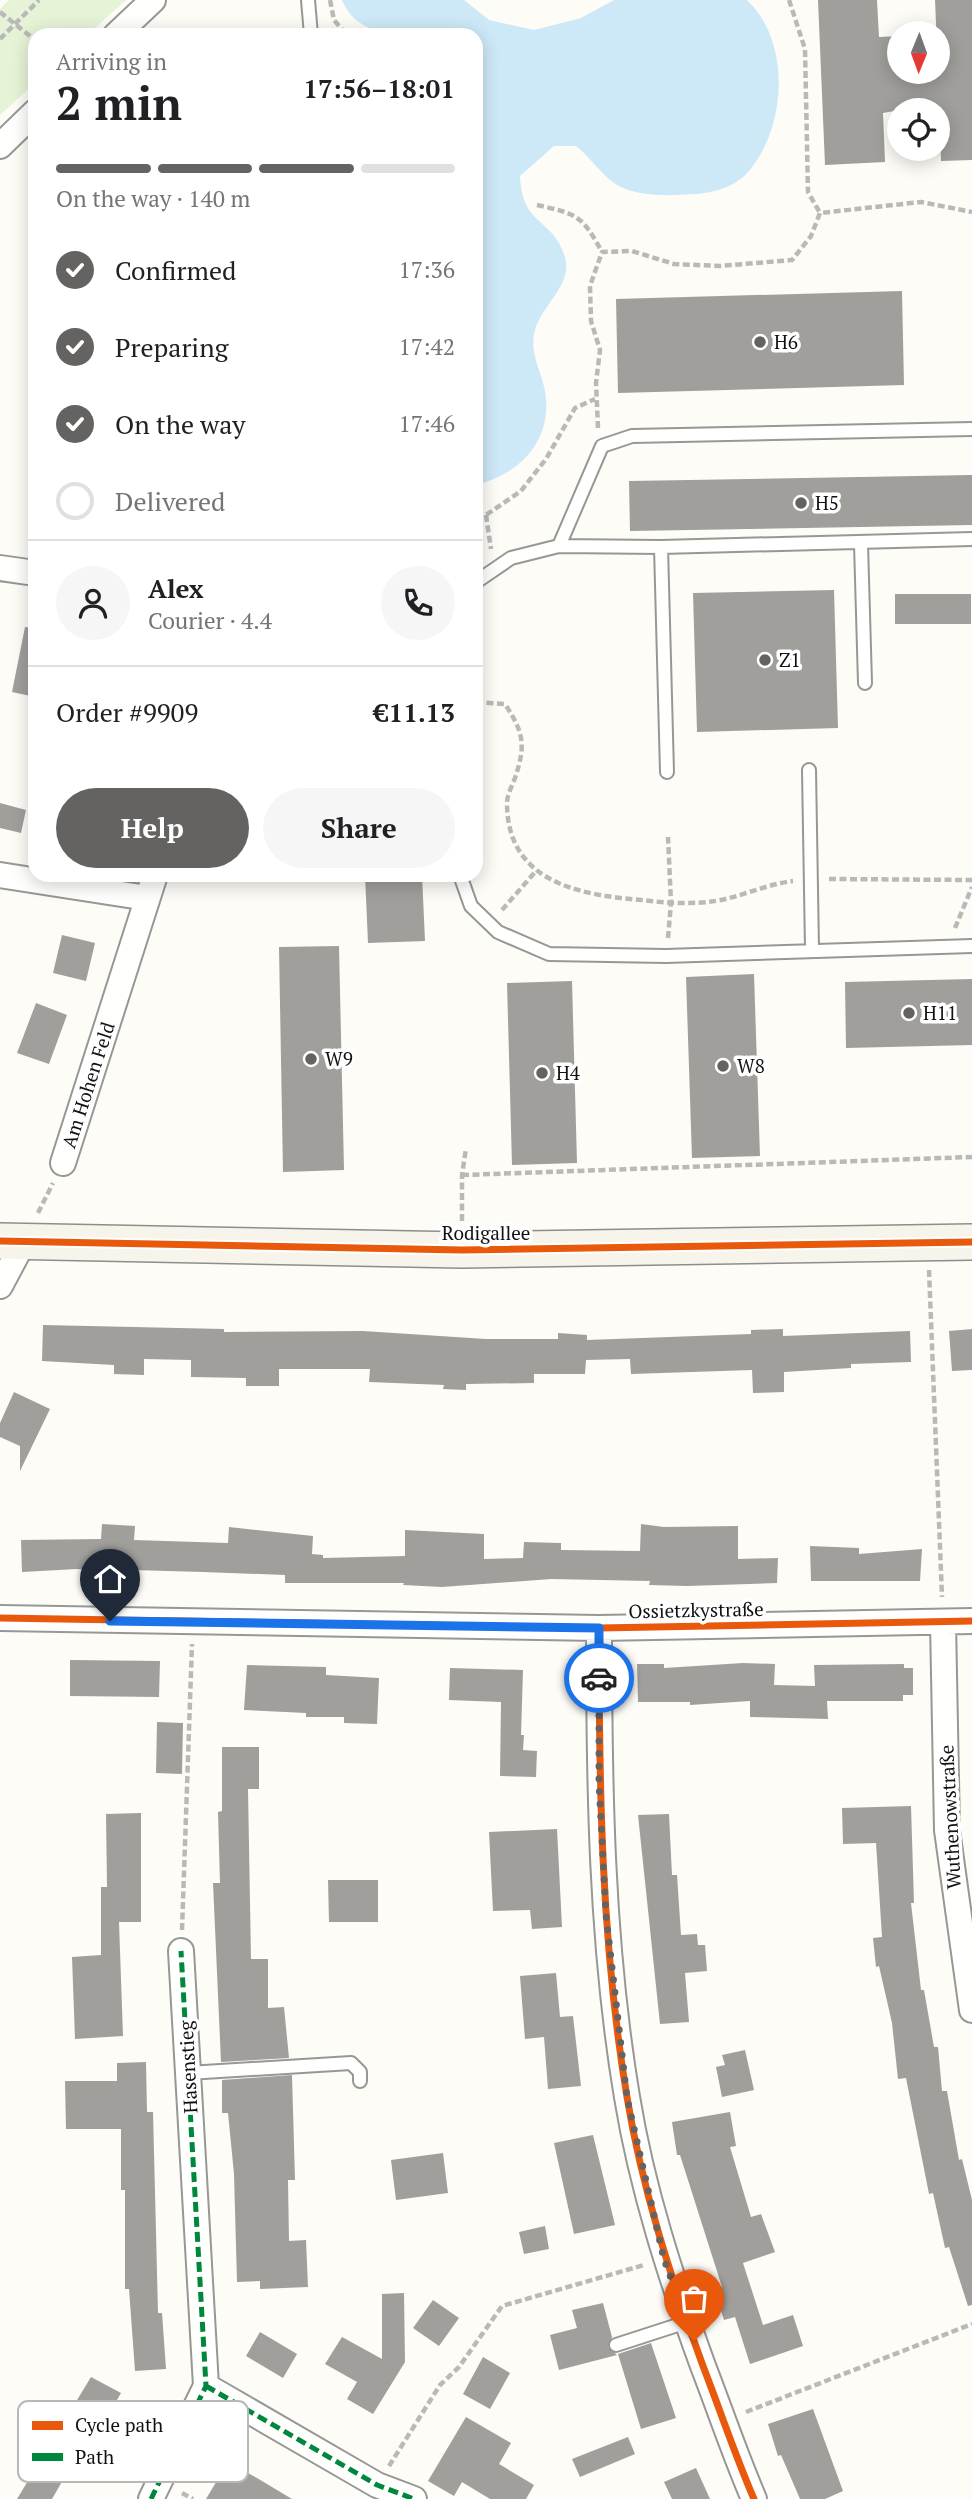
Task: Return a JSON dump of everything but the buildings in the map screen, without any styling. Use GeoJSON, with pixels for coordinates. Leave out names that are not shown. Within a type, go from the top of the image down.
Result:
{"type":"FeatureCollection","features":[{"type":"Feature","properties":{"kind":"main road","name":"Rodigallee"},"geometry":{"type":"LineString","coordinates":[[12,1241],[462,1250],[972,1242]]}},
{"type":"Feature","properties":{"kind":"street"},"geometry":{"type":"LineString","coordinates":[[123,28],[153,0]]}},
{"type":"Feature","properties":{"kind":"street"},"geometry":{"type":"LineString","coordinates":[[0,146],[28,119]]}},
{"type":"Feature","properties":{"kind":"street"},"geometry":{"type":"LineString","coordinates":[[0,568],[28,572]]}},
{"type":"Feature","properties":{"kind":"street"},"geometry":{"type":"LineString","coordinates":[[0,875],[28,877]]}},
{"type":"Feature","properties":{"kind":"street"},"geometry":{"type":"LineString","coordinates":[[96,882],[151,886]]}},
{"type":"Feature","properties":{"kind":"street","name":"Am Hohen Feld"},"geometry":{"type":"LineString","coordinates":[[63,1163],[151,886]]}},
{"type":"Feature","properties":{"kind":"street"},"geometry":{"type":"LineString","coordinates":[[0,1286],[12,1241]]}},
{"type":"Feature","properties":{"kind":"street","name":"Ossietzkystraße"},"geometry":{"type":"LineString","coordinates":[[0,1618],[599,1628],[972,1621]]}},
{"type":"Feature","properties":{"kind":"street","name":"Wuthenowstraße"},"geometry":{"type":"LineString","coordinates":[[943,1622],[947,1830],[972,2010]]}},
{"type":"Feature","properties":{"kind":"street"},"geometry":{"type":"LineString","coordinates":[[599,1628],[599,1783],[606,1915],[627,2098],[664,2259],[722,2421],[754,2499]]}},
{"type":"Feature","properties":{"kind":"street","name":"Hasenstieg"},"geometry":{"type":"LineString","coordinates":[[181,1951],[206,2386],[199,2401]]}},
{"type":"Feature","properties":{"kind":"street"},"geometry":{"type":"LineString","coordinates":[[206,2386],[232,2401]]}},
{"type":"Feature","properties":{"kind":"street"},"geometry":{"type":"LineString","coordinates":[[248,2410],[377,2485],[414,2499]]}},
{"type":"Feature","properties":{"kind":"street","name":"Hasenstieg"},"geometry":{"type":"LineString","coordinates":[[151,2499],[159,2482]]}},
{"type":"Feature","properties":{"kind":"lane"},"geometry":{"type":"LineString","coordinates":[[308,0],[310,28]]}},
{"type":"Feature","properties":{"kind":"lane"},"geometry":{"type":"LineString","coordinates":[[559,546],[601,446],[632,436],[972,429]]}},
{"type":"Feature","properties":{"kind":"lane"},"geometry":{"type":"LineString","coordinates":[[483,577],[511,558],[559,546],[660,547],[972,540]]}},
{"type":"Feature","properties":{"kind":"lane"},"geometry":{"type":"LineString","coordinates":[[862,544],[865,684]]}},
{"type":"Feature","properties":{"kind":"lane"},"geometry":{"type":"LineString","coordinates":[[660,547],[667,772]]}},
{"type":"Feature","properties":{"kind":"lane"},"geometry":{"type":"LineString","coordinates":[[809,770],[812,949]]}},
{"type":"Feature","properties":{"kind":"lane"},"geometry":{"type":"LineString","coordinates":[[463,882],[471,905],[498,932],[549,954],[666,956],[812,949],[972,946]]}},
{"type":"Feature","properties":{"kind":"lane"},"geometry":{"type":"LineString","coordinates":[[188,2073],[351,2063],[360,2072],[360,2081]]}},
{"type":"Feature","properties":{"kind":"lane"},"geometry":{"type":"LineString","coordinates":[[616,2344],[687,2322]]}},
{"type":"Feature","properties":{"kind":"path"},"geometry":{"type":"LineString","coordinates":[[0,39],[39,0]]}},
{"type":"Feature","properties":{"kind":"path"},"geometry":{"type":"LineString","coordinates":[[330,0],[334,20],[341,28]]}},
{"type":"Feature","properties":{"kind":"path"},"geometry":{"type":"LineString","coordinates":[[789,0],[805,49],[808,192],[820,213]]}},
{"type":"Feature","properties":{"kind":"path"},"geometry":{"type":"LineString","coordinates":[[0,12],[28,34]]}},
{"type":"Feature","properties":{"kind":"path"},"geometry":{"type":"LineString","coordinates":[[820,213],[922,202],[972,212]]}},
{"type":"Feature","properties":{"kind":"path"},"geometry":{"type":"LineString","coordinates":[[537,205],[573,213],[590,231],[601,252],[590,286],[591,321],[600,351],[595,400],[601,446]]}},
{"type":"Feature","properties":{"kind":"path"},"geometry":{"type":"LineString","coordinates":[[601,252],[632,251],[674,264],[720,266],[792,260],[811,236],[820,213]]}},
{"type":"Feature","properties":{"kind":"path"},"geometry":{"type":"LineString","coordinates":[[483,515],[521,491],[547,459],[575,408],[595,400]]}},
{"type":"Feature","properties":{"kind":"path"},"geometry":{"type":"LineString","coordinates":[[486,515],[494,568]]}},
{"type":"Feature","properties":{"kind":"path"},"geometry":{"type":"LineString","coordinates":[[483,702],[505,704],[517,723],[524,753],[507,802],[512,838],[536,872],[561,885],[593,896],[671,903],[719,901],[784,882],[811,879],[972,880]]}},
{"type":"Feature","properties":{"kind":"path"},"geometry":{"type":"LineString","coordinates":[[666,956],[671,903],[668,837]]}},
{"type":"Feature","properties":{"kind":"path"},"geometry":{"type":"LineString","coordinates":[[507,904],[536,872]]}},
{"type":"Feature","properties":{"kind":"path"},"geometry":{"type":"LineString","coordinates":[[946,948],[972,887]]}},
{"type":"Feature","properties":{"kind":"path"},"geometry":{"type":"LineString","coordinates":[[462,1250],[462,1175],[466,1148]]}},
{"type":"Feature","properties":{"kind":"path"},"geometry":{"type":"LineString","coordinates":[[462,1175],[972,1157]]}},
{"type":"Feature","properties":{"kind":"path"},"geometry":{"type":"LineString","coordinates":[[928,1244],[943,1622]]}},
{"type":"Feature","properties":{"kind":"path"},"geometry":{"type":"LineString","coordinates":[[181,1951],[193,1623]]}},
{"type":"Feature","properties":{"kind":"path"},"geometry":{"type":"LineString","coordinates":[[377,2485],[440,2385],[459,2367],[502,2306],[664,2259]]}},
{"type":"Feature","properties":{"kind":"path"},"geometry":{"type":"LineString","coordinates":[[722,2421],[972,2323]]}},
{"type":"Feature","properties":{"kind":"green space"},"geometry":{"type":"Polygon","coordinates":[[[9,0],[126,0],[95,28],[28,28],[28,89],[0,115],[0,9],[9,0]]]}},
{"type":"Feature","properties":{"kind":"water"},"geometry":{"type":"Polygon","coordinates":[[[342,0],[464,0],[489,20],[534,30],[581,18],[614,0],[747,0],[761,17],[771,38],[777,60],[777,108],[762,152],[749,171],[733,184],[696,194],[661,195],[635,192],[614,183],[576,146],[554,146],[520,176],[526,205],[560,244],[565,257],[565,277],[538,321],[533,339],[546,398],[543,429],[537,443],[518,465],[505,474],[483,483],[483,28],[370,28],[352,16],[342,0]]]}},
{"type":"Feature","properties":{"kind":"marked path"},"geometry":{"type":"LineString","coordinates":[[181,1951],[206,2386],[199,2401]]}},
{"type":"Feature","properties":{"kind":"marked path"},"geometry":{"type":"LineString","coordinates":[[206,2386],[232,2401]]}},
{"type":"Feature","properties":{"kind":"marked path"},"geometry":{"type":"LineString","coordinates":[[248,2410],[377,2485],[414,2499]]}},
{"type":"Feature","properties":{"kind":"marked path"},"geometry":{"type":"LineString","coordinates":[[151,2499],[159,2482]]}},
{"type":"Feature","properties":{"kind":"cycle path"},"geometry":{"type":"LineString","coordinates":[[0,1241],[462,1250],[972,1242]]}},
{"type":"Feature","properties":{"kind":"cycle path"},"geometry":{"type":"LineString","coordinates":[[0,1618],[599,1628],[972,1621]]}},
{"type":"Feature","properties":{"kind":"cycle path"},"geometry":{"type":"LineString","coordinates":[[599,1628],[603,1863],[618,2039],[633,2131],[669,2266],[703,2366],[754,2499]]}},
{"type":"Feature","properties":{"kind":"way so far"},"geometry":{"type":"LineString","coordinates":[[599,1678],[599,1783],[606,1915],[627,2098],[664,2259],[694,2341]]}},
{"type":"Feature","properties":{"kind":"place","name":"H6"},"geometry":{"type":"Point","coordinates":[760,342]}},
{"type":"Feature","properties":{"kind":"place","name":"H5"},"geometry":{"type":"Point","coordinates":[801,503]}},
{"type":"Feature","properties":{"kind":"place","name":"Z1"},"geometry":{"type":"Point","coordinates":[765,660]}},
{"type":"Feature","properties":{"kind":"place","name":"H11"},"geometry":{"type":"Point","coordinates":[909,1013]}},
{"type":"Feature","properties":{"kind":"place","name":"W9"},"geometry":{"type":"Point","coordinates":[311,1059]}},
{"type":"Feature","properties":{"kind":"place","name":"W8"},"geometry":{"type":"Point","coordinates":[723,1066]}},
{"type":"Feature","properties":{"kind":"place","name":"H4"},"geometry":{"type":"Point","coordinates":[542,1073]}},
{"type":"Feature","properties":{"kind":"route"},"geometry":{"type":"LineString","coordinates":[[110,1621],[599,1628],[599,1678]]}}]}
